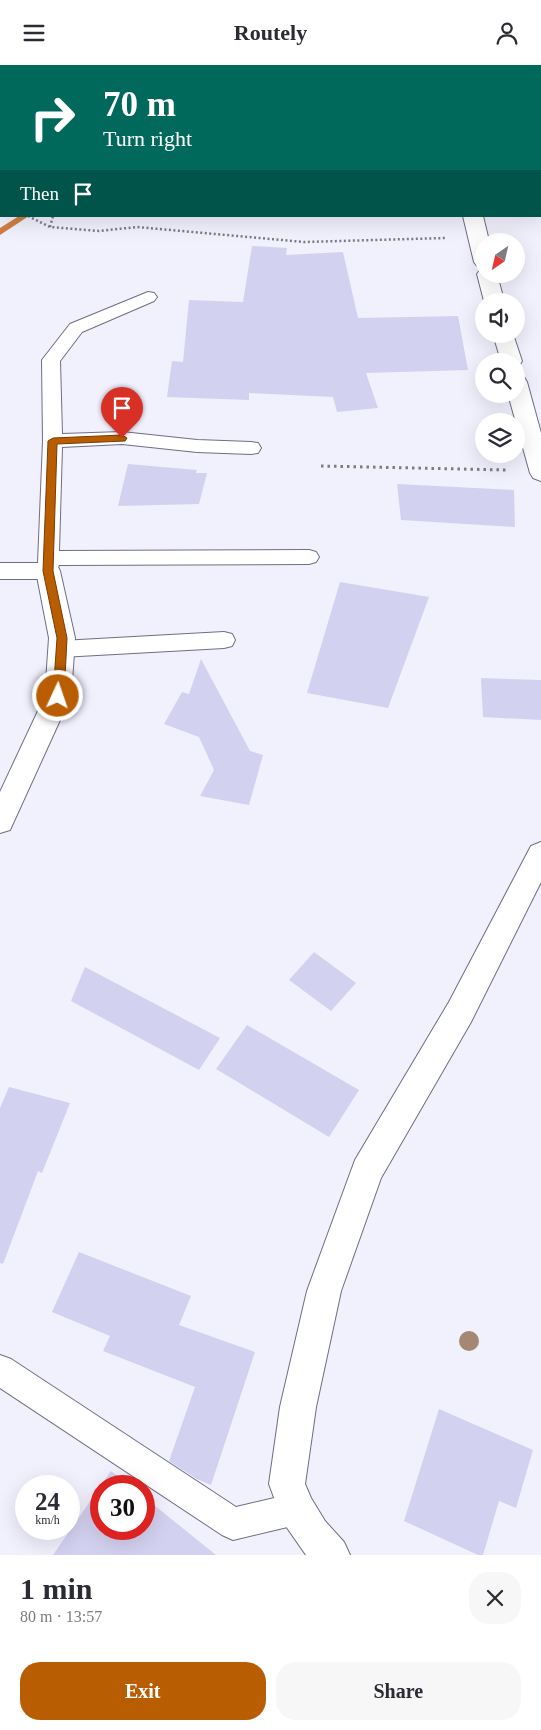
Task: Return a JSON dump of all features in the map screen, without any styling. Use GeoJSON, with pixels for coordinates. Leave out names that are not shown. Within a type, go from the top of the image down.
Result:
{"type":"FeatureCollection","features":[{"type":"Feature","properties":{"kind":"street"},"geometry":{"type":"LineString","coordinates":[[472,217],[476,233]]}},
{"type":"Feature","properties":{"kind":"street"},"geometry":{"type":"LineString","coordinates":[[522,403],[541,472]]}},
{"type":"Feature","properties":{"kind":"street"},"geometry":{"type":"LineString","coordinates":[[0,822],[58,696],[62,638],[48,565]]}},
{"type":"Feature","properties":{"kind":"street"},"geometry":{"type":"LineString","coordinates":[[330,1555],[312,1534],[296,1509],[287,1484],[298,1407],[324,1291],[368,1171],[460,1012],[541,854]]}},
{"type":"Feature","properties":{"kind":"lane"},"geometry":{"type":"LineString","coordinates":[[48,565],[53,441],[51,360],[76,328],[148,297]]}},
{"type":"Feature","properties":{"kind":"lane"},"geometry":{"type":"LineString","coordinates":[[53,441],[122,438],[197,446],[251,448]]}},
{"type":"Feature","properties":{"kind":"lane"},"geometry":{"type":"LineString","coordinates":[[0,571],[48,565],[309,557]]}},
{"type":"Feature","properties":{"kind":"lane"},"geometry":{"type":"LineString","coordinates":[[61,649],[224,640]]}},
{"type":"Feature","properties":{"kind":"lane"},"geometry":{"type":"LineString","coordinates":[[0,1371],[233,1524],[296,1509]]}},
{"type":"Feature","properties":{"kind":"path"},"geometry":{"type":"LineString","coordinates":[[30,217],[50,227],[99,231],[137,227],[304,242],[475,237]]}},
{"type":"Feature","properties":{"kind":"path"},"geometry":{"type":"LineString","coordinates":[[50,227],[53,217]]}},
{"type":"Feature","properties":{"kind":"path"},"geometry":{"type":"LineString","coordinates":[[321,466],[541,472]]}},
{"type":"Feature","properties":{"kind":"building"},"geometry":{"type":"Polygon","coordinates":[[[252,246],[287,248],[286,255],[343,252],[358,318],[458,316],[468,370],[366,373],[378,408],[337,412],[333,397],[249,393],[249,400],[167,397],[172,361],[183,362],[189,300],[243,302],[252,246]]]}},
{"type":"Feature","properties":{"kind":"building"},"geometry":{"type":"Polygon","coordinates":[[[128,464],[197,470],[196,473],[207,473],[199,504],[118,506],[128,464]]]}},
{"type":"Feature","properties":{"kind":"building"},"geometry":{"type":"Polygon","coordinates":[[[397,484],[514,490],[515,527],[401,520],[397,484]]]}},
{"type":"Feature","properties":{"kind":"building"},"geometry":{"type":"Polygon","coordinates":[[[340,582],[429,597],[388,708],[307,693],[340,582]]]}},
{"type":"Feature","properties":{"kind":"building"},"geometry":{"type":"Polygon","coordinates":[[[201,659],[250,751],[263,755],[249,805],[200,796],[214,770],[199,737],[164,724],[182,692],[189,694],[201,659]]]}},
{"type":"Feature","properties":{"kind":"building"},"geometry":{"type":"Polygon","coordinates":[[[481,678],[541,680],[541,720],[483,717],[481,678]]]}},
{"type":"Feature","properties":{"kind":"building"},"geometry":{"type":"Polygon","coordinates":[[[314,952],[356,983],[331,1011],[289,980],[314,952]]]}},
{"type":"Feature","properties":{"kind":"building"},"geometry":{"type":"Polygon","coordinates":[[[85,967],[220,1038],[199,1070],[71,1001],[85,967]]]}},
{"type":"Feature","properties":{"kind":"building"},"geometry":{"type":"Polygon","coordinates":[[[247,1025],[359,1090],[329,1137],[216,1069],[247,1025]]]}},
{"type":"Feature","properties":{"kind":"building"},"geometry":{"type":"Polygon","coordinates":[[[9,1087],[70,1103],[42,1173],[38,1171],[3,1264],[0,1263],[0,1108],[9,1087]]]}},
{"type":"Feature","properties":{"kind":"building"},"geometry":{"type":"Polygon","coordinates":[[[79,1252],[191,1296],[179,1325],[255,1352],[211,1485],[197,1479],[169,1461],[195,1387],[103,1351],[110,1336],[52,1312],[79,1252]]]}},
{"type":"Feature","properties":{"kind":"building"},"geometry":{"type":"Polygon","coordinates":[[[439,1409],[533,1450],[516,1508],[499,1501],[483,1555],[478,1555],[404,1521],[439,1409]]]}},
{"type":"Feature","properties":{"kind":"building"},"geometry":{"type":"Polygon","coordinates":[[[111,1471],[116,1475],[108,1475],[111,1471]]]}},
{"type":"Feature","properties":{"kind":"building"},"geometry":{"type":"Polygon","coordinates":[[[90,1501],[90,1540],[155,1540],[155,1506],[216,1555],[53,1555],[63,1540],[80,1540],[80,1516],[90,1501]]]}},
{"type":"Feature","properties":{"kind":"waterway"},"geometry":{"type":"LineString","coordinates":[[0,232],[23,217]]}},
{"type":"Feature","properties":{"kind":"route"},"geometry":{"type":"LineString","coordinates":[[58,696],[62,638],[48,571],[53,441],[122,438]]}}]}
